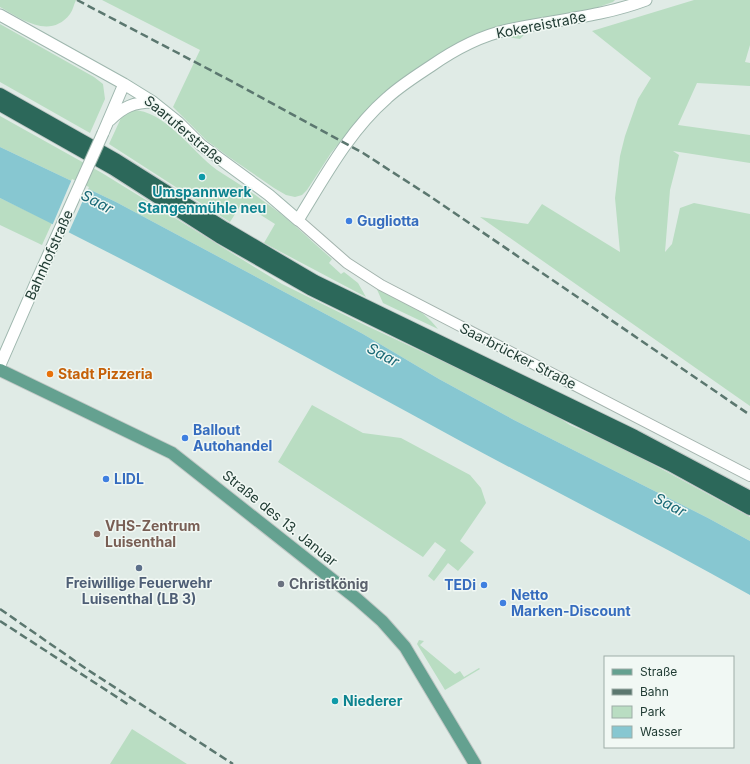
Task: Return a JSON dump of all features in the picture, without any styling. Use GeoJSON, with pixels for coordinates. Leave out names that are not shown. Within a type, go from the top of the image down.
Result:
{"type":"FeatureCollection","features":[{"type":"Feature","properties":{"kind":"highway"},"geometry":{"type":"LineString","coordinates":[[0,94],[118,160],[237,236],[315,281],[642,439],[750,497]]}},
{"type":"Feature","properties":{"kind":"highway"},"geometry":{"type":"LineString","coordinates":[[0,105],[113,169],[269,267],[310,289],[670,465],[750,508]]}},
{"type":"Feature","properties":{"kind":"main road","name":"Kokereistraße"},"geometry":{"type":"LineString","coordinates":[[298,220],[344,147],[360,126],[386,98],[439,60],[466,45],[499,32],[598,14],[639,1]]}},
{"type":"Feature","properties":{"kind":"main road","name":"Saaruferstraße"},"geometry":{"type":"LineString","coordinates":[[0,15],[124,84],[153,102],[178,122],[201,145],[269,195],[298,220]]}},
{"type":"Feature","properties":{"kind":"main road","name":"Bahnhofstraße"},"geometry":{"type":"LineString","coordinates":[[0,365],[124,84]]}},
{"type":"Feature","properties":{"kind":"main road","name":"Bahnhofstraße"},"geometry":{"type":"LineString","coordinates":[[105,128],[118,112],[133,103],[153,102]]}},
{"type":"Feature","properties":{"kind":"main road","name":"Straße des 13. Januar"},"geometry":{"type":"LineString","coordinates":[[0,370],[172,453],[357,599],[382,621],[406,648],[475,764]]}},
{"type":"Feature","properties":{"kind":"street","name":"Saarbrücker Straße"},"geometry":{"type":"LineString","coordinates":[[298,220],[347,263],[381,285],[750,476]]}},
{"type":"Feature","properties":{"kind":"green space"},"geometry":{"type":"Polygon","coordinates":[[[0,0],[76,0],[70,14],[62,22],[54,26],[45,26],[35,25],[17,17],[0,7],[0,0]]]}},
{"type":"Feature","properties":{"kind":"green space"},"geometry":{"type":"Polygon","coordinates":[[[102,0],[615,0],[581,13],[539,19],[520,39],[477,33],[437,56],[358,120],[331,153],[307,190],[302,195],[295,197],[286,195],[274,188],[229,157],[206,140],[173,107],[200,50],[102,0]]]}},
{"type":"Feature","properties":{"kind":"green space"},"geometry":{"type":"Polygon","coordinates":[[[694,0],[750,0],[750,45],[745,62],[750,63],[750,86],[697,83],[678,125],[750,135],[750,163],[673,151],[679,155],[670,190],[665,252],[672,244],[680,208],[694,203],[750,214],[750,406],[480,217],[528,224],[542,204],[620,252],[615,198],[620,156],[625,136],[638,99],[651,78],[592,31],[694,0]]]}},
{"type":"Feature","properties":{"kind":"green space"},"geometry":{"type":"Polygon","coordinates":[[[0,24],[94,77],[103,84],[105,99],[90,133],[0,82],[0,24]]]}},
{"type":"Feature","properties":{"kind":"green space"},"geometry":{"type":"Polygon","coordinates":[[[132,110],[144,112],[167,124],[217,170],[251,192],[298,228],[332,259],[329,263],[341,274],[344,272],[358,283],[366,297],[264,243],[275,224],[242,203],[230,222],[109,144],[121,118],[132,110]]]}},
{"type":"Feature","properties":{"kind":"green space"},"geometry":{"type":"Polygon","coordinates":[[[0,116],[102,173],[282,284],[367,326],[547,410],[570,425],[621,447],[750,517],[750,541],[708,518],[514,420],[439,379],[363,334],[116,202],[0,147],[0,116]]]}},
{"type":"Feature","properties":{"kind":"green space"},"geometry":{"type":"Polygon","coordinates":[[[0,198],[52,223],[42,245],[0,225],[0,198]]]}},
{"type":"Feature","properties":{"kind":"green space"},"geometry":{"type":"Polygon","coordinates":[[[375,285],[417,309],[438,329],[383,303],[375,285]]]}},
{"type":"Feature","properties":{"kind":"green space"},"geometry":{"type":"Polygon","coordinates":[[[312,405],[363,433],[401,438],[470,475],[481,488],[486,503],[460,541],[474,552],[458,571],[448,563],[434,581],[428,576],[446,550],[435,542],[423,557],[278,462],[312,405]]]}},
{"type":"Feature","properties":{"kind":"green space"},"geometry":{"type":"Polygon","coordinates":[[[419,640],[424,641],[420,645],[455,674],[460,671],[464,677],[479,668],[480,669],[445,690],[417,644],[419,640]]]}},
{"type":"Feature","properties":{"kind":"green space"},"geometry":{"type":"Polygon","coordinates":[[[132,729],[187,764],[110,764],[132,729]]]}},
{"type":"Feature","properties":{"kind":"water","name":"Saar"},"geometry":{"type":"Polygon","coordinates":[[[0,147],[116,202],[363,334],[439,379],[514,420],[708,518],[750,541],[750,595],[175,287],[0,198],[0,147]]]}},
{"type":"Feature","properties":{"kind":"pier"},"geometry":{"type":"Polygon","coordinates":[[[72,179],[89,187],[68,234],[52,226],[72,179]]]}},
{"type":"Feature","properties":{"kind":"railway"},"geometry":{"type":"LineString","coordinates":[[77,0],[233,82],[363,153],[431,197],[750,415]]}},
{"type":"Feature","properties":{"kind":"railway"},"geometry":{"type":"LineString","coordinates":[[0,609],[88,670],[233,764]]}},
{"type":"Feature","properties":{"kind":"railway"},"geometry":{"type":"LineString","coordinates":[[0,621],[129,705]]}},
{"type":"Feature","properties":{"kind":"place","name":"Umspannwerk Stangenmühle neu"},"geometry":{"type":"Point","coordinates":[202,177]}},
{"type":"Feature","properties":{"kind":"place","name":"Gugliotta"},"geometry":{"type":"Point","coordinates":[349,221]}},
{"type":"Feature","properties":{"kind":"place","name":"Stadt Pizzeria"},"geometry":{"type":"Point","coordinates":[50,374]}},
{"type":"Feature","properties":{"kind":"place","name":"Ballout Autohandel"},"geometry":{"type":"Point","coordinates":[185,438]}},
{"type":"Feature","properties":{"kind":"place","name":"LIDL"},"geometry":{"type":"Point","coordinates":[106,479]}},
{"type":"Feature","properties":{"kind":"place","name":"VHS-Zentrum Luisenthal"},"geometry":{"type":"Point","coordinates":[97,534]}},
{"type":"Feature","properties":{"kind":"place","name":"Freiwillige Feuerwehr Luisenthal (LB 3)"},"geometry":{"type":"Point","coordinates":[139,568]}},
{"type":"Feature","properties":{"kind":"place","name":"Christkönig"},"geometry":{"type":"Point","coordinates":[281,584]}},
{"type":"Feature","properties":{"kind":"place","name":"TEDi"},"geometry":{"type":"Point","coordinates":[484,585]}},
{"type":"Feature","properties":{"kind":"place","name":"Netto Marken-Discount"},"geometry":{"type":"Point","coordinates":[503,603]}},
{"type":"Feature","properties":{"kind":"place","name":"Niederer"},"geometry":{"type":"Point","coordinates":[335,701]}}]}
